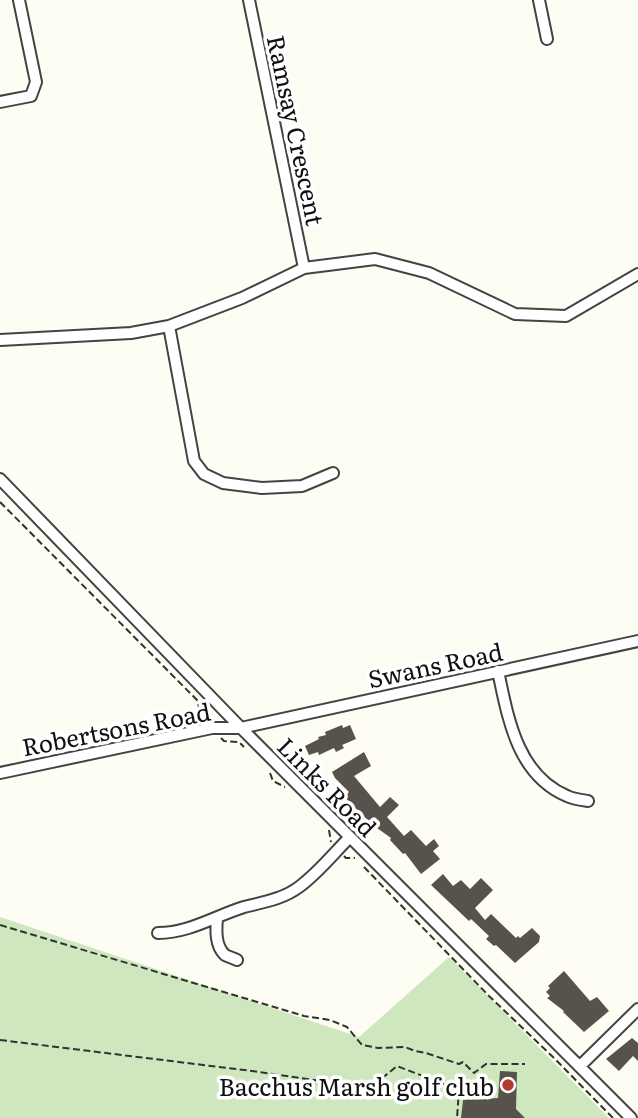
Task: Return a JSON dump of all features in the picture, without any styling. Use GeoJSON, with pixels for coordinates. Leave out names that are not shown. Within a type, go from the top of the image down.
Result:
{"type":"FeatureCollection","features":[{"type":"Feature","properties":{"kind":"street"},"geometry":{"type":"LineString","coordinates":[[0,102],[31,96],[36,82],[19,0]]}},
{"type":"Feature","properties":{"kind":"street","name":"Ramsay Crescent"},"geometry":{"type":"LineString","coordinates":[[249,0],[304,268]]}},
{"type":"Feature","properties":{"kind":"street"},"geometry":{"type":"LineString","coordinates":[[539,0],[547,39]]}},
{"type":"Feature","properties":{"kind":"street"},"geometry":{"type":"LineString","coordinates":[[0,340],[131,333],[169,326],[242,298],[304,268],[375,259],[429,273],[515,314],[566,316],[638,274]]}},
{"type":"Feature","properties":{"kind":"street"},"geometry":{"type":"LineString","coordinates":[[169,326],[194,461],[204,474],[223,483],[262,488],[302,486],[333,472]]}},
{"type":"Feature","properties":{"kind":"street","name":"Links Road"},"geometry":{"type":"LineString","coordinates":[[0,479],[349,838],[631,1118]]}},
{"type":"Feature","properties":{"kind":"street","name":"Swans Road"},"geometry":{"type":"LineString","coordinates":[[241,728],[638,641]]}},
{"type":"Feature","properties":{"kind":"street"},"geometry":{"type":"LineString","coordinates":[[498,671],[508,722],[530,767],[547,785],[567,796],[588,802]]}},
{"type":"Feature","properties":{"kind":"street","name":"Robertsons Road"},"geometry":{"type":"LineString","coordinates":[[0,773],[212,728],[241,728]]}},
{"type":"Feature","properties":{"kind":"street"},"geometry":{"type":"LineString","coordinates":[[158,933],[180,931],[243,908],[270,902],[298,888],[349,838]]}},
{"type":"Feature","properties":{"kind":"street"},"geometry":{"type":"LineString","coordinates":[[217,918],[219,947],[225,955],[237,960]]}},
{"type":"Feature","properties":{"kind":"street"},"geometry":{"type":"LineString","coordinates":[[580,1066],[638,1009]]}},
{"type":"Feature","properties":{"kind":"path"},"geometry":{"type":"LineString","coordinates":[[0,502],[198,701],[200,717],[224,741],[239,742],[247,749]]}},
{"type":"Feature","properties":{"kind":"path"},"geometry":{"type":"LineString","coordinates":[[270,772],[272,781],[289,789]]}},
{"type":"Feature","properties":{"kind":"path"},"geometry":{"type":"LineString","coordinates":[[329,831],[332,845],[346,858],[356,859]]}},
{"type":"Feature","properties":{"kind":"path"},"geometry":{"type":"LineString","coordinates":[[364,867],[489,996],[613,1118]]}},
{"type":"Feature","properties":{"kind":"path"},"geometry":{"type":"LineString","coordinates":[[0,925],[304,1016],[330,1020],[346,1027],[362,1045],[378,1048],[405,1047],[459,1064],[463,1062],[474,1073],[486,1064],[525,1064]]}},
{"type":"Feature","properties":{"kind":"path"},"geometry":{"type":"LineString","coordinates":[[0,1040],[252,1070],[370,1088],[397,1066],[459,1090],[457,1118]]}},
{"type":"Feature","properties":{"kind":"green space","name":"Bacchus Marsh golf club"},"geometry":{"type":"Polygon","coordinates":[[[0,917],[359,1037],[449,957],[609,1118],[0,1118],[0,917]]]}},
{"type":"Feature","properties":{"kind":"building"},"geometry":{"type":"Polygon","coordinates":[[[342,725],[343,728],[350,725],[356,739],[342,745],[344,748],[336,752],[334,748],[319,755],[318,752],[309,755],[305,746],[326,735],[325,732],[342,725]]]}},
{"type":"Feature","properties":{"kind":"building"},"geometry":{"type":"Polygon","coordinates":[[[364,752],[371,766],[354,776],[380,807],[390,797],[399,805],[387,817],[404,836],[411,830],[426,846],[434,839],[439,846],[433,851],[440,859],[421,874],[391,838],[376,828],[344,797],[349,792],[332,772],[364,752]]]}},
{"type":"Feature","properties":{"kind":"building"},"geometry":{"type":"Polygon","coordinates":[[[443,874],[453,886],[461,880],[470,889],[481,878],[493,890],[475,908],[485,920],[491,914],[516,938],[520,938],[532,928],[540,936],[539,942],[515,963],[486,939],[489,936],[471,919],[469,921],[431,885],[443,874]]]}},
{"type":"Feature","properties":{"kind":"building"},"geometry":{"type":"Polygon","coordinates":[[[564,971],[590,1001],[597,997],[609,1011],[584,1032],[547,998],[550,996],[546,992],[550,988],[548,986],[564,971]]]}},
{"type":"Feature","properties":{"kind":"building"},"geometry":{"type":"Polygon","coordinates":[[[632,1038],[638,1043],[638,1061],[633,1056],[619,1071],[606,1059],[632,1038]]]}},
{"type":"Feature","properties":{"kind":"building","name":"Bacchus Marsh golf club"},"geometry":{"type":"Polygon","coordinates":[[[500,1071],[517,1072],[516,1109],[525,1118],[461,1118],[463,1100],[498,1098],[500,1071]]]}},
{"type":"Feature","properties":{"kind":"place","name":"Bacchus Marsh golf club"},"geometry":{"type":"Point","coordinates":[508,1085]}}]}
